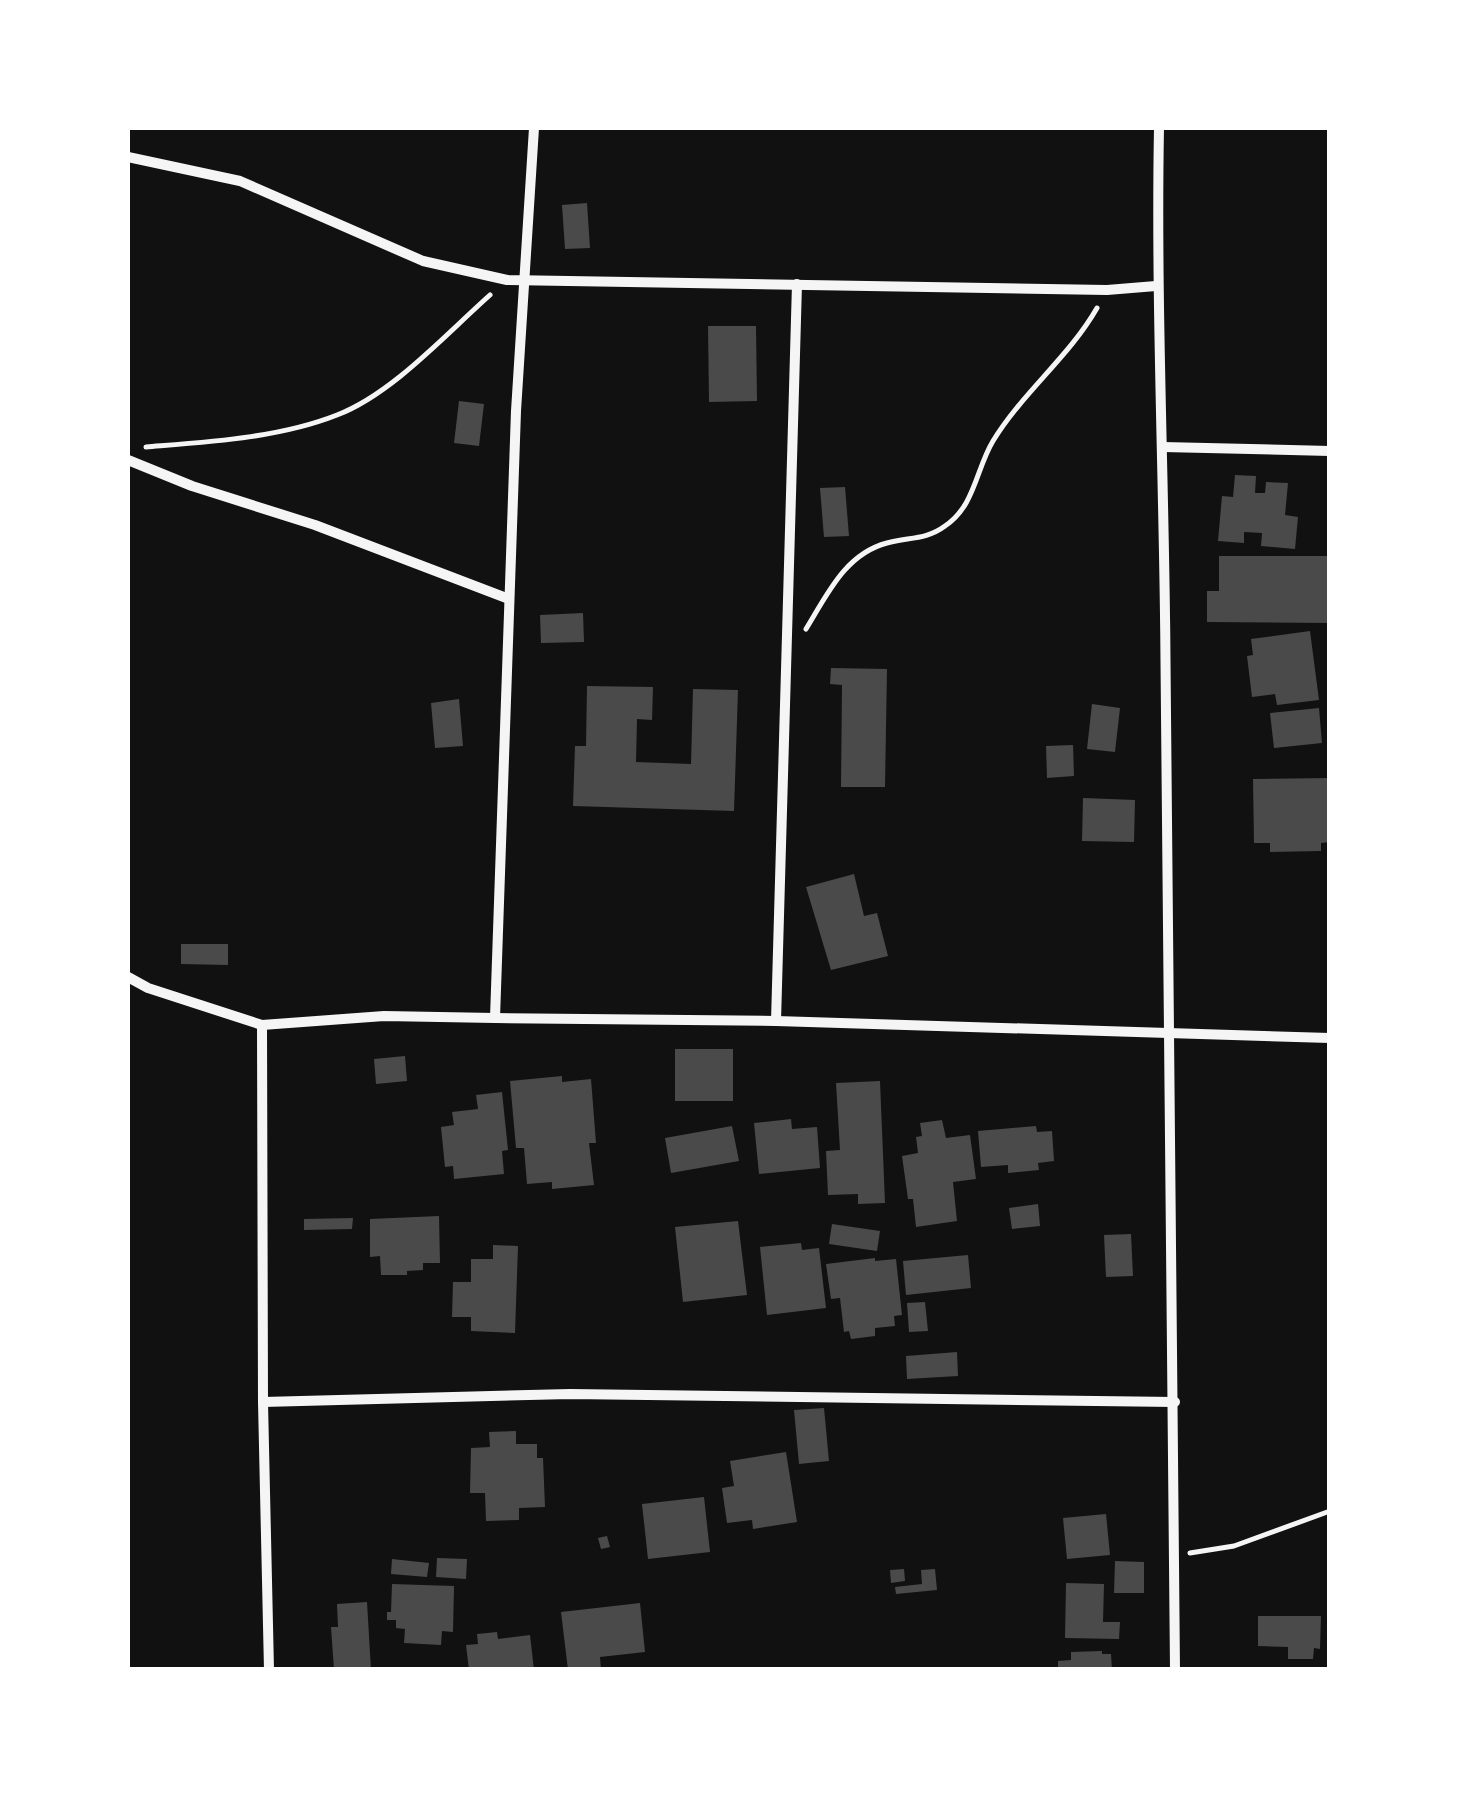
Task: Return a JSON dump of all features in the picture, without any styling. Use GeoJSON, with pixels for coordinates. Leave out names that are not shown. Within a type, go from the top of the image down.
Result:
{"type":"FeatureCollection","features":[{"type":"Feature","properties":{"kind":"street"},"geometry":{"type":"LineString","coordinates":[[495,1018],[515,431],[534,128]]}},
{"type":"Feature","properties":{"kind":"street"},"geometry":{"type":"LineString","coordinates":[[1159,128],[1156,286],[1163,447],[1175,1670]]}},
{"type":"Feature","properties":{"kind":"street"},"geometry":{"type":"LineString","coordinates":[[128,158],[240,181],[423,261],[506,280],[1107,290],[1156,286]]}},
{"type":"Feature","properties":{"kind":"street"},"geometry":{"type":"LineString","coordinates":[[776,1022],[797,284]]}},
{"type":"Feature","properties":{"kind":"street"},"geometry":{"type":"LineString","coordinates":[[1163,447],[1330,451]]}},
{"type":"Feature","properties":{"kind":"street"},"geometry":{"type":"LineString","coordinates":[[128,460],[510,599]]}},
{"type":"Feature","properties":{"kind":"street"},"geometry":{"type":"LineString","coordinates":[[128,977],[148,988],[262,1025],[384,1016],[776,1022],[1330,1038]]}},
{"type":"Feature","properties":{"kind":"street"},"geometry":{"type":"LineString","coordinates":[[262,1025],[262,1402],[269,1670]]}},
{"type":"Feature","properties":{"kind":"street"},"geometry":{"type":"LineString","coordinates":[[262,1402],[570,1394],[1175,1402]]}},
{"type":"Feature","properties":{"kind":"path"},"geometry":{"type":"LineString","coordinates":[[143,448],[288,428],[339,414],[390,384],[506,280]]}},
{"type":"Feature","properties":{"kind":"path"},"geometry":{"type":"LineString","coordinates":[[805,631],[852,560],[890,542],[922,539],[947,526],[966,507],[990,446],[1014,410],[1066,352],[1107,290]]}},
{"type":"Feature","properties":{"kind":"path"},"geometry":{"type":"LineString","coordinates":[[1174,1556],[1234,1546],[1330,1511]]}},
{"type":"Feature","properties":{"kind":"building"},"geometry":{"type":"Polygon","coordinates":[[[587,203],[590,248],[565,249],[562,205],[587,203]]]}},
{"type":"Feature","properties":{"kind":"building"},"geometry":{"type":"Polygon","coordinates":[[[708,326],[756,326],[757,401],[709,402],[708,326]]]}},
{"type":"Feature","properties":{"kind":"building"},"geometry":{"type":"Polygon","coordinates":[[[459,401],[484,404],[479,446],[454,443],[459,401]]]}},
{"type":"Feature","properties":{"kind":"building"},"geometry":{"type":"Polygon","coordinates":[[[1235,475],[1256,476],[1255,493],[1265,493],[1266,482],[1288,483],[1285,515],[1298,517],[1295,549],[1261,546],[1262,533],[1244,532],[1244,543],[1218,541],[1222,496],[1233,497],[1235,475]]]}},
{"type":"Feature","properties":{"kind":"building"},"geometry":{"type":"Polygon","coordinates":[[[845,487],[849,536],[824,537],[820,488],[845,487]]]}},
{"type":"Feature","properties":{"kind":"building"},"geometry":{"type":"Polygon","coordinates":[[[1219,556],[1330,556],[1330,623],[1207,622],[1207,591],[1219,591],[1219,556]]]}},
{"type":"Feature","properties":{"kind":"building"},"geometry":{"type":"Polygon","coordinates":[[[583,613],[584,642],[541,643],[540,615],[583,613]]]}},
{"type":"Feature","properties":{"kind":"building"},"geometry":{"type":"Polygon","coordinates":[[[1310,631],[1319,700],[1277,705],[1275,694],[1252,697],[1247,656],[1253,655],[1251,639],[1310,631]]]}},
{"type":"Feature","properties":{"kind":"building"},"geometry":{"type":"Polygon","coordinates":[[[831,668],[887,669],[885,787],[841,787],[842,685],[830,684],[831,668]]]}},
{"type":"Feature","properties":{"kind":"building"},"geometry":{"type":"Polygon","coordinates":[[[587,686],[653,687],[652,720],[637,719],[636,762],[691,764],[693,689],[738,690],[734,811],[573,806],[575,746],[586,746],[587,686]]]}},
{"type":"Feature","properties":{"kind":"building"},"geometry":{"type":"Polygon","coordinates":[[[459,699],[463,746],[435,748],[431,703],[459,699]]]}},
{"type":"Feature","properties":{"kind":"building"},"geometry":{"type":"Polygon","coordinates":[[[1092,704],[1120,708],[1115,752],[1087,749],[1092,704]]]}},
{"type":"Feature","properties":{"kind":"building"},"geometry":{"type":"Polygon","coordinates":[[[1319,708],[1322,743],[1274,748],[1270,713],[1319,708]]]}},
{"type":"Feature","properties":{"kind":"building"},"geometry":{"type":"Polygon","coordinates":[[[1073,745],[1074,776],[1047,778],[1046,746],[1073,745]]]}},
{"type":"Feature","properties":{"kind":"building"},"geometry":{"type":"Polygon","coordinates":[[[1330,778],[1330,842],[1321,843],[1321,851],[1270,852],[1270,843],[1254,843],[1253,779],[1330,778]]]}},
{"type":"Feature","properties":{"kind":"building"},"geometry":{"type":"Polygon","coordinates":[[[1083,798],[1135,800],[1134,842],[1082,841],[1083,798]]]}},
{"type":"Feature","properties":{"kind":"building"},"geometry":{"type":"Polygon","coordinates":[[[854,874],[864,916],[877,913],[888,956],[831,970],[806,887],[854,874]]]}},
{"type":"Feature","properties":{"kind":"building"},"geometry":{"type":"Polygon","coordinates":[[[181,944],[228,944],[228,965],[181,964],[181,944]]]}},
{"type":"Feature","properties":{"kind":"building"},"geometry":{"type":"Polygon","coordinates":[[[675,1049],[733,1049],[733,1101],[675,1101],[675,1049]]]}},
{"type":"Feature","properties":{"kind":"building"},"geometry":{"type":"Polygon","coordinates":[[[405,1056],[407,1081],[376,1084],[374,1059],[405,1056]]]}},
{"type":"Feature","properties":{"kind":"building"},"geometry":{"type":"Polygon","coordinates":[[[562,1076],[562,1082],[591,1079],[596,1143],[589,1143],[594,1185],[552,1189],[552,1182],[527,1184],[524,1148],[516,1148],[510,1081],[562,1076]]]}},
{"type":"Feature","properties":{"kind":"building"},"geometry":{"type":"Polygon","coordinates":[[[880,1081],[885,1203],[858,1204],[858,1194],[828,1195],[826,1151],[840,1150],[836,1083],[880,1081]]]}},
{"type":"Feature","properties":{"kind":"building"},"geometry":{"type":"Polygon","coordinates":[[[502,1092],[508,1150],[502,1151],[504,1174],[454,1179],[453,1166],[445,1167],[441,1127],[454,1125],[452,1112],[478,1109],[476,1095],[502,1092]]]}},
{"type":"Feature","properties":{"kind":"building"},"geometry":{"type":"Polygon","coordinates":[[[791,1119],[792,1129],[817,1127],[820,1168],[759,1174],[754,1123],[791,1119]]]}},
{"type":"Feature","properties":{"kind":"building"},"geometry":{"type":"Polygon","coordinates":[[[942,1120],[946,1138],[970,1135],[976,1179],[953,1182],[957,1221],[916,1227],[902,1156],[918,1153],[916,1137],[922,1136],[920,1123],[942,1120]]]}},
{"type":"Feature","properties":{"kind":"building"},"geometry":{"type":"Polygon","coordinates":[[[732,1126],[739,1161],[671,1173],[665,1138],[732,1126]]]}},
{"type":"Feature","properties":{"kind":"building"},"geometry":{"type":"Polygon","coordinates":[[[1036,1126],[1037,1132],[1052,1131],[1054,1161],[1038,1163],[1039,1170],[1008,1173],[1008,1165],[981,1167],[978,1131],[1036,1126]]]}},
{"type":"Feature","properties":{"kind":"building"},"geometry":{"type":"Polygon","coordinates":[[[1038,1204],[1040,1226],[1012,1229],[1009,1208],[1038,1204]]]}},
{"type":"Feature","properties":{"kind":"building"},"geometry":{"type":"Polygon","coordinates":[[[439,1216],[440,1263],[423,1263],[423,1270],[407,1271],[407,1275],[381,1275],[380,1256],[370,1257],[370,1219],[439,1216]]]}},
{"type":"Feature","properties":{"kind":"building"},"geometry":{"type":"Polygon","coordinates":[[[353,1218],[352,1229],[304,1230],[304,1219],[353,1218]]]}},
{"type":"Feature","properties":{"kind":"building"},"geometry":{"type":"Polygon","coordinates":[[[738,1221],[747,1295],[683,1302],[675,1227],[738,1221]]]}},
{"type":"Feature","properties":{"kind":"building"},"geometry":{"type":"Polygon","coordinates":[[[832,1224],[880,1231],[877,1251],[829,1244],[832,1224]]]}},
{"type":"Feature","properties":{"kind":"building"},"geometry":{"type":"Polygon","coordinates":[[[1131,1234],[1133,1276],[1106,1277],[1104,1235],[1131,1234]]]}},
{"type":"Feature","properties":{"kind":"building"},"geometry":{"type":"Polygon","coordinates":[[[801,1243],[802,1250],[819,1248],[826,1308],[767,1315],[760,1247],[801,1243]]]}},
{"type":"Feature","properties":{"kind":"building"},"geometry":{"type":"Polygon","coordinates":[[[493,1245],[518,1246],[515,1333],[471,1331],[471,1317],[452,1317],[453,1282],[471,1282],[471,1259],[493,1259],[493,1245]]]}},
{"type":"Feature","properties":{"kind":"building"},"geometry":{"type":"Polygon","coordinates":[[[968,1255],[971,1288],[906,1295],[903,1261],[968,1255]]]}},
{"type":"Feature","properties":{"kind":"building"},"geometry":{"type":"Polygon","coordinates":[[[896,1259],[902,1315],[894,1316],[895,1326],[875,1328],[875,1336],[851,1339],[849,1331],[844,1332],[840,1298],[831,1299],[826,1264],[896,1259]]]}},
{"type":"Feature","properties":{"kind":"building"},"geometry":{"type":"Polygon","coordinates":[[[925,1302],[928,1331],[909,1332],[907,1303],[925,1302]]]}},
{"type":"Feature","properties":{"kind":"building"},"geometry":{"type":"Polygon","coordinates":[[[957,1352],[958,1376],[907,1379],[906,1356],[957,1352]]]}},
{"type":"Feature","properties":{"kind":"building"},"geometry":{"type":"Polygon","coordinates":[[[824,1408],[829,1461],[799,1464],[794,1410],[824,1408]]]}},
{"type":"Feature","properties":{"kind":"building"},"geometry":{"type":"Polygon","coordinates":[[[516,1431],[516,1444],[537,1444],[537,1458],[543,1458],[545,1507],[519,1508],[519,1520],[486,1521],[485,1493],[470,1493],[471,1448],[490,1447],[489,1432],[516,1431]]]}},
{"type":"Feature","properties":{"kind":"building"},"geometry":{"type":"Polygon","coordinates":[[[786,1452],[797,1522],[753,1529],[752,1520],[727,1523],[722,1488],[734,1486],[730,1461],[786,1452]]]}},
{"type":"Feature","properties":{"kind":"building"},"geometry":{"type":"Polygon","coordinates":[[[704,1497],[710,1552],[648,1559],[642,1504],[704,1497]]]}},
{"type":"Feature","properties":{"kind":"building"},"geometry":{"type":"Polygon","coordinates":[[[1106,1514],[1110,1555],[1067,1559],[1063,1518],[1106,1514]]]}},
{"type":"Feature","properties":{"kind":"building"},"geometry":{"type":"Polygon","coordinates":[[[607,1536],[610,1547],[601,1549],[598,1538],[607,1536]]]}},
{"type":"Feature","properties":{"kind":"building"},"geometry":{"type":"Polygon","coordinates":[[[437,1558],[467,1559],[466,1579],[436,1577],[437,1558]]]}},
{"type":"Feature","properties":{"kind":"building"},"geometry":{"type":"Polygon","coordinates":[[[392,1559],[429,1563],[427,1577],[391,1574],[392,1559]]]}},
{"type":"Feature","properties":{"kind":"building"},"geometry":{"type":"Polygon","coordinates":[[[1115,1561],[1144,1562],[1144,1593],[1114,1593],[1115,1561]]]}},
{"type":"Feature","properties":{"kind":"building"},"geometry":{"type":"Polygon","coordinates":[[[904,1569],[905,1581],[891,1583],[890,1570],[904,1569]]]}},
{"type":"Feature","properties":{"kind":"building"},"geometry":{"type":"Polygon","coordinates":[[[935,1569],[937,1590],[896,1594],[895,1587],[922,1584],[921,1570],[935,1569]]]}},
{"type":"Feature","properties":{"kind":"building"},"geometry":{"type":"Polygon","coordinates":[[[1066,1583],[1104,1584],[1103,1622],[1120,1622],[1119,1639],[1065,1638],[1066,1583]]]}},
{"type":"Feature","properties":{"kind":"building"},"geometry":{"type":"Polygon","coordinates":[[[392,1584],[454,1586],[453,1632],[442,1631],[441,1645],[404,1643],[405,1629],[396,1628],[396,1620],[387,1620],[392,1584]]]}},
{"type":"Feature","properties":{"kind":"building"},"geometry":{"type":"Polygon","coordinates":[[[367,1602],[371,1670],[334,1670],[331,1627],[338,1627],[337,1604],[367,1602]]]}},
{"type":"Feature","properties":{"kind":"building"},"geometry":{"type":"Polygon","coordinates":[[[640,1603],[645,1652],[600,1657],[601,1670],[568,1670],[561,1612],[640,1603]]]}},
{"type":"Feature","properties":{"kind":"building"},"geometry":{"type":"Polygon","coordinates":[[[1258,1616],[1321,1616],[1320,1649],[1314,1648],[1313,1659],[1288,1659],[1288,1647],[1258,1646],[1258,1616]]]}},
{"type":"Feature","properties":{"kind":"building"},"geometry":{"type":"Polygon","coordinates":[[[497,1632],[498,1639],[530,1635],[534,1670],[469,1670],[466,1645],[478,1644],[477,1634],[497,1632]]]}},
{"type":"Feature","properties":{"kind":"building"},"geometry":{"type":"Polygon","coordinates":[[[1071,1652],[1111,1654],[1112,1670],[1058,1670],[1058,1661],[1071,1660],[1071,1652]]]}}]}
